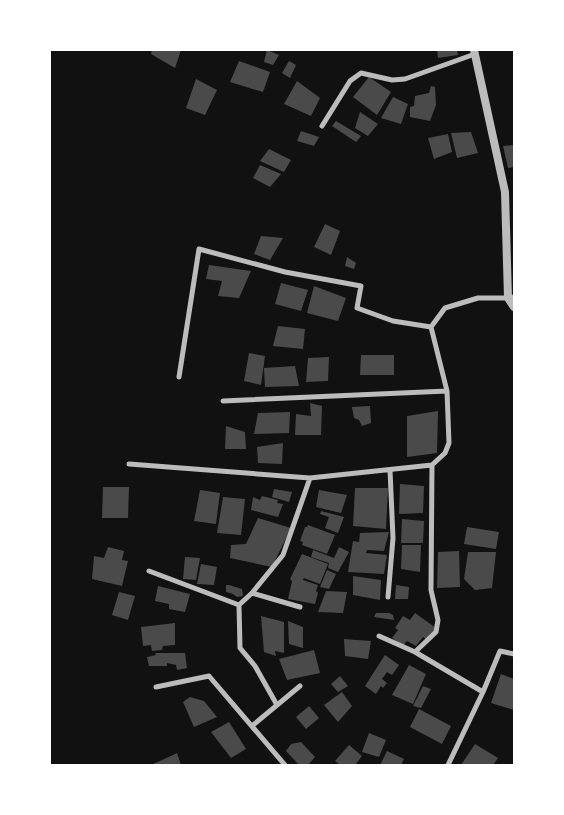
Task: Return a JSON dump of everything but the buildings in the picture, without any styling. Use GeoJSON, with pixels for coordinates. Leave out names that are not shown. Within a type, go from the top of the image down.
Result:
{"type":"FeatureCollection","features":[{"type":"Feature","properties":{"kind":"street"},"geometry":{"type":"LineString","coordinates":[[322,126],[350,81],[361,73],[392,80],[405,79],[475,52],[504,192],[511,298],[514,307]]}},
{"type":"Feature","properties":{"kind":"street"},"geometry":{"type":"LineString","coordinates":[[179,377],[199,249],[285,272],[361,286],[357,308],[393,321],[431,327]]}},
{"type":"Feature","properties":{"kind":"street"},"geometry":{"type":"LineString","coordinates":[[431,327],[445,308],[478,298],[511,298]]}},
{"type":"Feature","properties":{"kind":"street"},"geometry":{"type":"LineString","coordinates":[[129,464],[310,478],[432,465],[445,453],[448,443],[447,391],[431,327]]}},
{"type":"Feature","properties":{"kind":"street"},"geometry":{"type":"LineString","coordinates":[[223,401],[447,391]]}},
{"type":"Feature","properties":{"kind":"street"},"geometry":{"type":"LineString","coordinates":[[415,652],[436,632],[438,620],[431,590],[432,465]]}},
{"type":"Feature","properties":{"kind":"street"},"geometry":{"type":"LineString","coordinates":[[388,597],[393,538],[390,470]]}},
{"type":"Feature","properties":{"kind":"street"},"geometry":{"type":"LineString","coordinates":[[277,705],[255,666],[240,648],[239,605],[252,593],[283,555],[310,478]]}},
{"type":"Feature","properties":{"kind":"street"},"geometry":{"type":"LineString","coordinates":[[150,571],[239,605]]}},
{"type":"Feature","properties":{"kind":"street"},"geometry":{"type":"LineString","coordinates":[[252,593],[300,607]]}},
{"type":"Feature","properties":{"kind":"street"},"geometry":{"type":"LineString","coordinates":[[379,636],[415,652],[483,692]]}},
{"type":"Feature","properties":{"kind":"street"},"geometry":{"type":"LineString","coordinates":[[448,765],[483,692],[500,651],[514,654]]}},
{"type":"Feature","properties":{"kind":"street"},"geometry":{"type":"LineString","coordinates":[[156,687],[209,676],[285,765]]}},
{"type":"Feature","properties":{"kind":"street"},"geometry":{"type":"LineString","coordinates":[[252,726],[300,686]]}}]}
